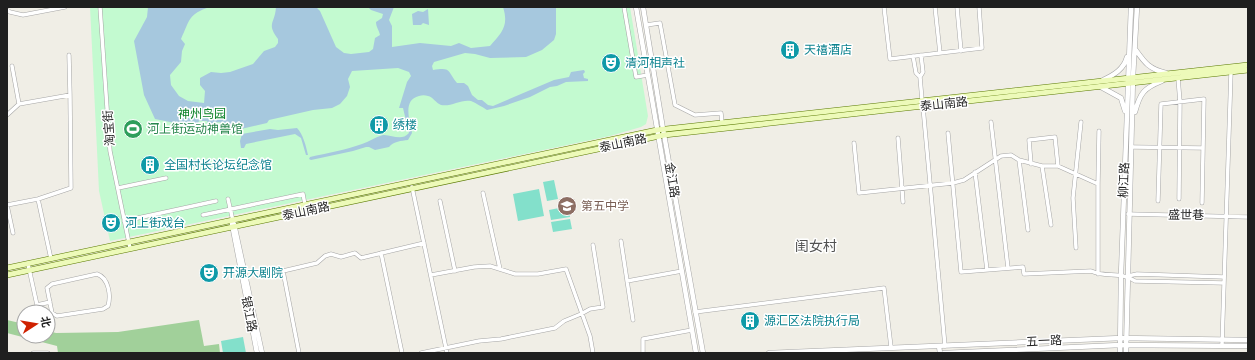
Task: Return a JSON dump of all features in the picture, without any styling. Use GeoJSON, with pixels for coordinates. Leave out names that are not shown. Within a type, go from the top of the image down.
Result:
{"type":"FeatureCollection","features":[{"type":"Feature","properties":{"kind":"main road","name":"泰山南路"},"geometry":{"type":"LineString","coordinates":[[7,274],[305,205],[412,185],[661,133],[722,122],[746,123],[923,106],[1131,80],[1166,73],[1248,64]]}},
{"type":"Feature","properties":{"kind":"main road","name":"泰山南路"},"geometry":{"type":"LineString","coordinates":[[1131,80],[1178,78],[1248,70]]}},
{"type":"Feature","properties":{"kind":"main road","name":"泰山南路"},"geometry":{"type":"LineString","coordinates":[[661,133],[922,100],[1100,84]]}},
{"type":"Feature","properties":{"kind":"main road"},"geometry":{"type":"LineString","coordinates":[[922,100],[923,106]]}},
{"type":"Feature","properties":{"kind":"main road","name":"泰山南路"},"geometry":{"type":"LineString","coordinates":[[7,268],[234,227],[412,185]]}},
{"type":"Feature","properties":{"kind":"street"},"geometry":{"type":"LineString","coordinates":[[7,10],[23,15],[65,7]]}},
{"type":"Feature","properties":{"kind":"street","name":"淘宝街"},"geometry":{"type":"LineString","coordinates":[[100,7],[110,151],[129,245]]}},
{"type":"Feature","properties":{"kind":"street"},"geometry":{"type":"LineString","coordinates":[[624,7],[636,77],[648,75]]}},
{"type":"Feature","properties":{"kind":"street","name":"金江路"},"geometry":{"type":"LineString","coordinates":[[636,7],[648,75],[683,238],[703,353]]}},
{"type":"Feature","properties":{"kind":"street","name":"金江路"},"geometry":{"type":"LineString","coordinates":[[643,7],[676,239],[696,353]]}},
{"type":"Feature","properties":{"kind":"street"},"geometry":{"type":"LineString","coordinates":[[884,7],[890,59],[982,48],[979,7]]}},
{"type":"Feature","properties":{"kind":"street"},"geometry":{"type":"LineString","coordinates":[[935,7],[940,53]]}},
{"type":"Feature","properties":{"kind":"street"},"geometry":{"type":"LineString","coordinates":[[957,7],[961,51]]}},
{"type":"Feature","properties":{"kind":"street","name":"柳江路"},"geometry":{"type":"LineString","coordinates":[[1126,353],[1132,147],[1130,48],[1131,7]]}},
{"type":"Feature","properties":{"kind":"street","name":"柳江路"},"geometry":{"type":"LineString","coordinates":[[1120,353],[1126,114],[1135,49],[1137,7]]}},
{"type":"Feature","properties":{"kind":"street"},"geometry":{"type":"LineString","coordinates":[[640,26],[660,23],[675,105],[695,115],[721,113],[722,122]]}},
{"type":"Feature","properties":{"kind":"street"},"geometry":{"type":"LineString","coordinates":[[1126,114],[1121,98],[1100,84],[1114,76],[1126,62],[1130,48]]}},
{"type":"Feature","properties":{"kind":"street"},"geometry":{"type":"LineString","coordinates":[[1135,49],[1144,62],[1150,67],[1156,71],[1166,73]]}},
{"type":"Feature","properties":{"kind":"street"},"geometry":{"type":"LineString","coordinates":[[13,233],[7,205],[38,199],[71,188],[69,55]]}},
{"type":"Feature","properties":{"kind":"street"},"geometry":{"type":"LineString","coordinates":[[913,56],[916,73],[920,77]]}},
{"type":"Feature","properties":{"kind":"street"},"geometry":{"type":"LineString","coordinates":[[921,56],[923,72],[920,77],[922,100]]}},
{"type":"Feature","properties":{"kind":"street"},"geometry":{"type":"LineString","coordinates":[[12,66],[19,104]]}},
{"type":"Feature","properties":{"kind":"street"},"geometry":{"type":"LineString","coordinates":[[1222,342],[1231,72]]}},
{"type":"Feature","properties":{"kind":"street"},"geometry":{"type":"LineString","coordinates":[[1178,78],[1180,102],[1179,199]]}},
{"type":"Feature","properties":{"kind":"street"},"geometry":{"type":"LineString","coordinates":[[1132,121],[1140,95],[1148,87],[1166,79]]}},
{"type":"Feature","properties":{"kind":"street"},"geometry":{"type":"LineString","coordinates":[[7,115],[19,104],[70,95]]}},
{"type":"Feature","properties":{"kind":"street"},"geometry":{"type":"LineString","coordinates":[[1158,201],[1161,104],[1204,99],[1202,203]]}},
{"type":"Feature","properties":{"kind":"street"},"geometry":{"type":"LineString","coordinates":[[923,106],[929,185],[945,346]]}},
{"type":"Feature","properties":{"kind":"street"},"geometry":{"type":"LineString","coordinates":[[991,122],[1008,268]]}},
{"type":"Feature","properties":{"kind":"street"},"geometry":{"type":"LineString","coordinates":[[1076,248],[1073,198],[1081,122]]}},
{"type":"Feature","properties":{"kind":"street"},"geometry":{"type":"LineString","coordinates":[[1098,274],[1098,184],[1100,131]]}},
{"type":"Feature","properties":{"kind":"street"},"geometry":{"type":"LineString","coordinates":[[948,133],[961,272],[1023,267],[1024,274],[1091,271],[1098,274],[1128,276],[1137,274],[1224,277]]}},
{"type":"Feature","properties":{"kind":"street"},"geometry":{"type":"LineString","coordinates":[[1031,164],[1029,140],[1055,137],[1058,166]]}},
{"type":"Feature","properties":{"kind":"street"},"geometry":{"type":"LineString","coordinates":[[898,138],[903,202]]}},
{"type":"Feature","properties":{"kind":"street"},"geometry":{"type":"LineString","coordinates":[[854,143],[858,193],[952,183],[964,180],[1001,156],[1011,155],[1019,160],[1031,164],[1058,166],[1098,184]]}},
{"type":"Feature","properties":{"kind":"street"},"geometry":{"type":"LineString","coordinates":[[1132,147],[1203,148]]}},
{"type":"Feature","properties":{"kind":"street"},"geometry":{"type":"LineString","coordinates":[[1019,160],[1028,230]]}},
{"type":"Feature","properties":{"kind":"street"},"geometry":{"type":"LineString","coordinates":[[1042,166],[1050,225]]}},
{"type":"Feature","properties":{"kind":"street"},"geometry":{"type":"LineString","coordinates":[[976,172],[987,270]]}},
{"type":"Feature","properties":{"kind":"street"},"geometry":{"type":"LineString","coordinates":[[118,188],[166,178]]}},
{"type":"Feature","properties":{"kind":"street"},"geometry":{"type":"LineString","coordinates":[[412,185],[447,353]]}},
{"type":"Feature","properties":{"kind":"street"},"geometry":{"type":"LineString","coordinates":[[483,193],[500,269]]}},
{"type":"Feature","properties":{"kind":"street"},"geometry":{"type":"LineString","coordinates":[[203,215],[303,194],[305,205]]}},
{"type":"Feature","properties":{"kind":"street"},"geometry":{"type":"LineString","coordinates":[[38,199],[51,259]]}},
{"type":"Feature","properties":{"kind":"street"},"geometry":{"type":"LineString","coordinates":[[228,199],[233,221]]}},
{"type":"Feature","properties":{"kind":"street"},"geometry":{"type":"LineString","coordinates":[[124,221],[216,201]]}},
{"type":"Feature","properties":{"kind":"street"},"geometry":{"type":"LineString","coordinates":[[440,201],[455,271]]}},
{"type":"Feature","properties":{"kind":"street","name":"盛世巷"},"geometry":{"type":"LineString","coordinates":[[1123,214],[1248,217]]}},
{"type":"Feature","properties":{"kind":"street","name":"银江路"},"geometry":{"type":"LineString","coordinates":[[233,221],[257,353]]}},
{"type":"Feature","properties":{"kind":"street","name":"银江路"},"geometry":{"type":"LineString","coordinates":[[234,227],[262,353]]}},
{"type":"Feature","properties":{"kind":"street"},"geometry":{"type":"LineString","coordinates":[[676,239],[683,238]]}},
{"type":"Feature","properties":{"kind":"street"},"geometry":{"type":"LineString","coordinates":[[621,241],[633,320]]}},
{"type":"Feature","properties":{"kind":"street"},"geometry":{"type":"LineString","coordinates":[[298,353],[283,271],[317,263],[325,256],[331,254],[341,257],[355,254],[361,258],[424,243]]}},
{"type":"Feature","properties":{"kind":"street"},"geometry":{"type":"LineString","coordinates":[[421,353],[555,328],[564,321],[590,310],[603,307],[593,245]]}},
{"type":"Feature","properties":{"kind":"street"},"geometry":{"type":"LineString","coordinates":[[381,253],[402,353]]}},
{"type":"Feature","properties":{"kind":"street"},"geometry":{"type":"LineString","coordinates":[[28,264],[37,305],[50,302]]}},
{"type":"Feature","properties":{"kind":"street"},"geometry":{"type":"LineString","coordinates":[[431,275],[474,267],[490,266],[515,274],[538,274],[566,269],[590,336],[593,353]]}},
{"type":"Feature","properties":{"kind":"street"},"geometry":{"type":"LineString","coordinates":[[627,281],[682,271]]}},
{"type":"Feature","properties":{"kind":"street"},"geometry":{"type":"LineString","coordinates":[[97,274],[106,282],[110,300],[108,306],[103,309],[57,316],[52,313],[50,302],[47,288],[52,284],[97,274]]}},
{"type":"Feature","properties":{"kind":"street"},"geometry":{"type":"LineString","coordinates":[[1128,276],[1135,280],[1224,283]]}},
{"type":"Feature","properties":{"kind":"street"},"geometry":{"type":"LineString","coordinates":[[696,312],[884,288],[891,347]]}},
{"type":"Feature","properties":{"kind":"street"},"geometry":{"type":"LineString","coordinates":[[642,353],[643,339],[692,330]]}},
{"type":"Feature","properties":{"kind":"street","name":"五一路"},"geometry":{"type":"LineString","coordinates":[[769,353],[1121,338],[1222,342],[1248,346]]}},
{"type":"Feature","properties":{"kind":"street","name":"五一路"},"geometry":{"type":"LineString","coordinates":[[944,353],[1248,340]]}},
{"type":"Feature","properties":{"kind":"street"},"geometry":{"type":"LineString","coordinates":[[939,346],[940,353]]}},
{"type":"Feature","properties":{"kind":"street"},"geometry":{"type":"LineString","coordinates":[[34,353],[48,353]]}},
{"type":"Feature","properties":{"kind":"green space","name":"神州鸟园"},"geometry":{"type":"Polygon","coordinates":[[[90,7],[630,7],[648,116],[646,124],[641,127],[610,136],[110,241],[99,191],[90,7]]]}},
{"type":"Feature","properties":{"kind":"green space"},"geometry":{"type":"Polygon","coordinates":[[[554,180],[558,199],[547,201],[543,182],[554,180]]]}},
{"type":"Feature","properties":{"kind":"green space"},"geometry":{"type":"Polygon","coordinates":[[[539,189],[544,216],[518,221],[513,194],[539,189]]]}},
{"type":"Feature","properties":{"kind":"green space"},"geometry":{"type":"Polygon","coordinates":[[[569,206],[570,217],[551,220],[549,210],[569,206]]]}},
{"type":"Feature","properties":{"kind":"green space"},"geometry":{"type":"Polygon","coordinates":[[[570,219],[572,229],[553,232],[551,222],[570,219]]]}},
{"type":"Feature","properties":{"kind":"green space"},"geometry":{"type":"Polygon","coordinates":[[[7,320],[16,322],[16,335],[7,333],[7,320]]]}},
{"type":"Feature","properties":{"kind":"green space"},"geometry":{"type":"Polygon","coordinates":[[[199,320],[204,346],[219,344],[220,353],[58,353],[57,346],[49,344],[56,344],[56,333],[118,332],[199,320]]]}},
{"type":"Feature","properties":{"kind":"green space"},"geometry":{"type":"Polygon","coordinates":[[[243,337],[246,353],[223,353],[221,341],[243,337]]]}},
{"type":"Feature","properties":{"kind":"water"},"geometry":{"type":"Polygon","coordinates":[[[148,7],[210,7],[197,12],[188,22],[181,39],[185,44],[182,51],[181,62],[170,75],[171,85],[179,96],[188,101],[204,103],[205,91],[200,85],[200,78],[211,72],[230,72],[253,64],[264,51],[275,47],[278,43],[278,39],[272,30],[272,23],[276,7],[316,7],[320,11],[336,47],[344,53],[351,54],[369,52],[373,49],[375,38],[380,35],[376,22],[382,18],[383,14],[371,10],[368,7],[394,7],[389,20],[392,26],[392,47],[420,43],[451,46],[459,43],[471,48],[490,46],[498,37],[505,24],[503,7],[556,7],[556,34],[554,40],[542,50],[526,57],[490,58],[465,53],[434,62],[432,66],[433,70],[443,69],[448,71],[457,83],[464,83],[468,86],[472,95],[478,100],[482,100],[488,105],[493,106],[554,80],[569,77],[571,72],[584,70],[584,78],[588,79],[588,81],[566,82],[550,87],[530,97],[487,110],[471,101],[441,105],[430,97],[425,95],[420,96],[414,98],[410,102],[408,112],[412,133],[408,140],[375,150],[366,147],[311,160],[309,159],[310,157],[343,150],[383,135],[399,137],[406,136],[409,133],[403,108],[399,108],[407,82],[411,76],[409,72],[398,68],[352,71],[348,79],[350,87],[347,96],[340,104],[332,108],[313,110],[269,120],[267,123],[241,129],[239,127],[231,127],[219,122],[208,124],[207,121],[199,121],[198,123],[180,124],[155,119],[144,95],[134,41],[147,17],[148,7]]]}},
{"type":"Feature","properties":{"kind":"water"},"geometry":{"type":"Polygon","coordinates":[[[428,9],[429,25],[423,23],[421,25],[413,25],[412,14],[418,11],[423,12],[428,9]]]}},
{"type":"Feature","properties":{"kind":"water"},"geometry":{"type":"Polygon","coordinates":[[[297,128],[303,137],[308,155],[306,155],[301,138],[295,134],[246,144],[244,148],[241,148],[240,141],[242,134],[270,129],[278,130],[297,128]]]}},
{"type":"Feature","properties":{"kind":"place","name":"天禧酒店"},"geometry":{"type":"Point","coordinates":[790,50]}},
{"type":"Feature","properties":{"kind":"place","name":"清河相声社"},"geometry":{"type":"Point","coordinates":[611,63]}},
{"type":"Feature","properties":{"kind":"place","name":"绣楼"},"geometry":{"type":"Point","coordinates":[379,125]}},
{"type":"Feature","properties":{"kind":"place","name":"河上街运动神兽馆"},"geometry":{"type":"Point","coordinates":[133,129]}},
{"type":"Feature","properties":{"kind":"place","name":"全国村长论坛纪念馆"},"geometry":{"type":"Point","coordinates":[150,165]}},
{"type":"Feature","properties":{"kind":"place","name":"第五中学"},"geometry":{"type":"Point","coordinates":[567,206]}},
{"type":"Feature","properties":{"kind":"place","name":"河上街戏台"},"geometry":{"type":"Point","coordinates":[111,223]}},
{"type":"Feature","properties":{"kind":"place","name":"开源大剧院"},"geometry":{"type":"Point","coordinates":[209,273]}},
{"type":"Feature","properties":{"kind":"place","name":"源汇区法院执行局"},"geometry":{"type":"Point","coordinates":[750,321]}},
{"type":"Feature","properties":{"kind":"district","name":"闺女村"},"geometry":{"type":"Point","coordinates":[816,246]}}]}
